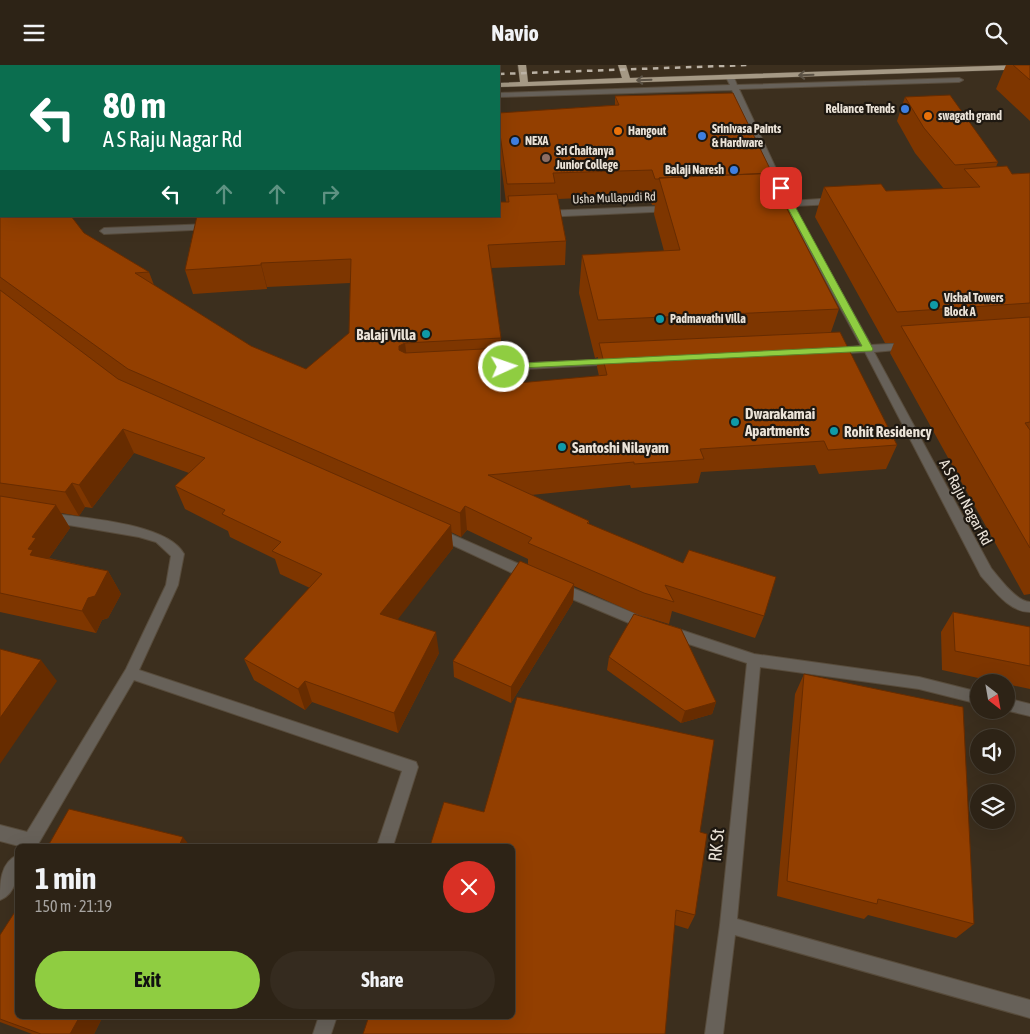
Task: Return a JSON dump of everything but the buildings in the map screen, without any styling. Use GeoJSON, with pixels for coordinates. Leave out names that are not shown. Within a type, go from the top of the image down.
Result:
{"type":"FeatureCollection","features":[{"type":"Feature","properties":{"kind":"highway"},"geometry":{"type":"LineString","coordinates":[[522,65],[524,84]]}},
{"type":"Feature","properties":{"kind":"highway"},"geometry":{"type":"LineString","coordinates":[[622,65],[627,81]]}},
{"type":"Feature","properties":{"kind":"highway"},"geometry":{"type":"LineString","coordinates":[[500,85],[627,81],[732,82],[1030,67]]}},
{"type":"Feature","properties":{"kind":"street"},"geometry":{"type":"LineString","coordinates":[[500,95],[732,82],[959,80]]}},
{"type":"Feature","properties":{"kind":"street","name":"A S Raju Nagar Rd"},"geometry":{"type":"LineString","coordinates":[[732,82],[788,204],[868,349],[986,572],[1002,591],[1023,607],[1030,607]]}},
{"type":"Feature","properties":{"kind":"street"},"geometry":{"type":"LineString","coordinates":[[768,205],[846,201]]}},
{"type":"Feature","properties":{"kind":"street","name":"Usha Mullapudi Rd"},"geometry":{"type":"LineString","coordinates":[[529,214],[678,208]]}},
{"type":"Feature","properties":{"kind":"street"},"geometry":{"type":"LineString","coordinates":[[104,231],[223,227]]}},
{"type":"Feature","properties":{"kind":"street"},"geometry":{"type":"LineString","coordinates":[[819,351],[916,346]]}},
{"type":"Feature","properties":{"kind":"street"},"geometry":{"type":"LineString","coordinates":[[476,369],[623,361]]}},
{"type":"Feature","properties":{"kind":"street"},"geometry":{"type":"LineString","coordinates":[[0,833],[29,844],[131,673],[172,585],[178,554],[160,539],[139,532],[37,516]]}},
{"type":"Feature","properties":{"kind":"street"},"geometry":{"type":"LineString","coordinates":[[425,528],[630,619],[754,660],[919,683],[970,695]]}},
{"type":"Feature","properties":{"kind":"street","name":"RK St"},"geometry":{"type":"LineString","coordinates":[[714,1034],[728,925],[754,660]]}},
{"type":"Feature","properties":{"kind":"street"},"geometry":{"type":"LineString","coordinates":[[131,673],[411,767],[386,844]]}},
{"type":"Feature","properties":{"kind":"street"},"geometry":{"type":"LineString","coordinates":[[1015,706],[1030,710]]}},
{"type":"Feature","properties":{"kind":"street"},"geometry":{"type":"LineString","coordinates":[[0,891],[15,868]]}},
{"type":"Feature","properties":{"kind":"street"},"geometry":{"type":"LineString","coordinates":[[728,925],[1030,1009]]}},
{"type":"Feature","properties":{"kind":"street"},"geometry":{"type":"LineString","coordinates":[[322,1034],[327,1019]]}},
{"type":"Feature","properties":{"kind":"railway"},"geometry":{"type":"LineString","coordinates":[[500,74],[749,65]]}},
{"type":"Feature","properties":{"kind":"place","name":"Reliance Trends"},"geometry":{"type":"Point","coordinates":[905,109]}},
{"type":"Feature","properties":{"kind":"place","name":"swagath grand"},"geometry":{"type":"Point","coordinates":[928,116]}},
{"type":"Feature","properties":{"kind":"place","name":"Hangout"},"geometry":{"type":"Point","coordinates":[618,131]}},
{"type":"Feature","properties":{"kind":"place","name":"Srinivasa Paints & Hardware"},"geometry":{"type":"Point","coordinates":[702,136]}},
{"type":"Feature","properties":{"kind":"place","name":"NEXA"},"geometry":{"type":"Point","coordinates":[515,141]}},
{"type":"Feature","properties":{"kind":"place","name":"Sri Chaitanya Junior College"},"geometry":{"type":"Point","coordinates":[546,158]}},
{"type":"Feature","properties":{"kind":"place","name":"Balaji Naresh"},"geometry":{"type":"Point","coordinates":[734,170]}},
{"type":"Feature","properties":{"kind":"place","name":"Vishal Towers Block A"},"geometry":{"type":"Point","coordinates":[934,305]}},
{"type":"Feature","properties":{"kind":"place","name":"Padmavathi Villa"},"geometry":{"type":"Point","coordinates":[660,319]}},
{"type":"Feature","properties":{"kind":"place","name":"Balaji Villa"},"geometry":{"type":"Point","coordinates":[426,334]}},
{"type":"Feature","properties":{"kind":"place","name":"Dwarakamai Apartments"},"geometry":{"type":"Point","coordinates":[735,422]}},
{"type":"Feature","properties":{"kind":"place","name":"Rohit Residency"},"geometry":{"type":"Point","coordinates":[834,431]}},
{"type":"Feature","properties":{"kind":"place","name":"Santoshi Nilayam"},"geometry":{"type":"Point","coordinates":[562,447]}},
{"type":"Feature","properties":{"kind":"route"},"geometry":{"type":"LineString","coordinates":[[504,367],[868,349],[781,188]]}}]}
